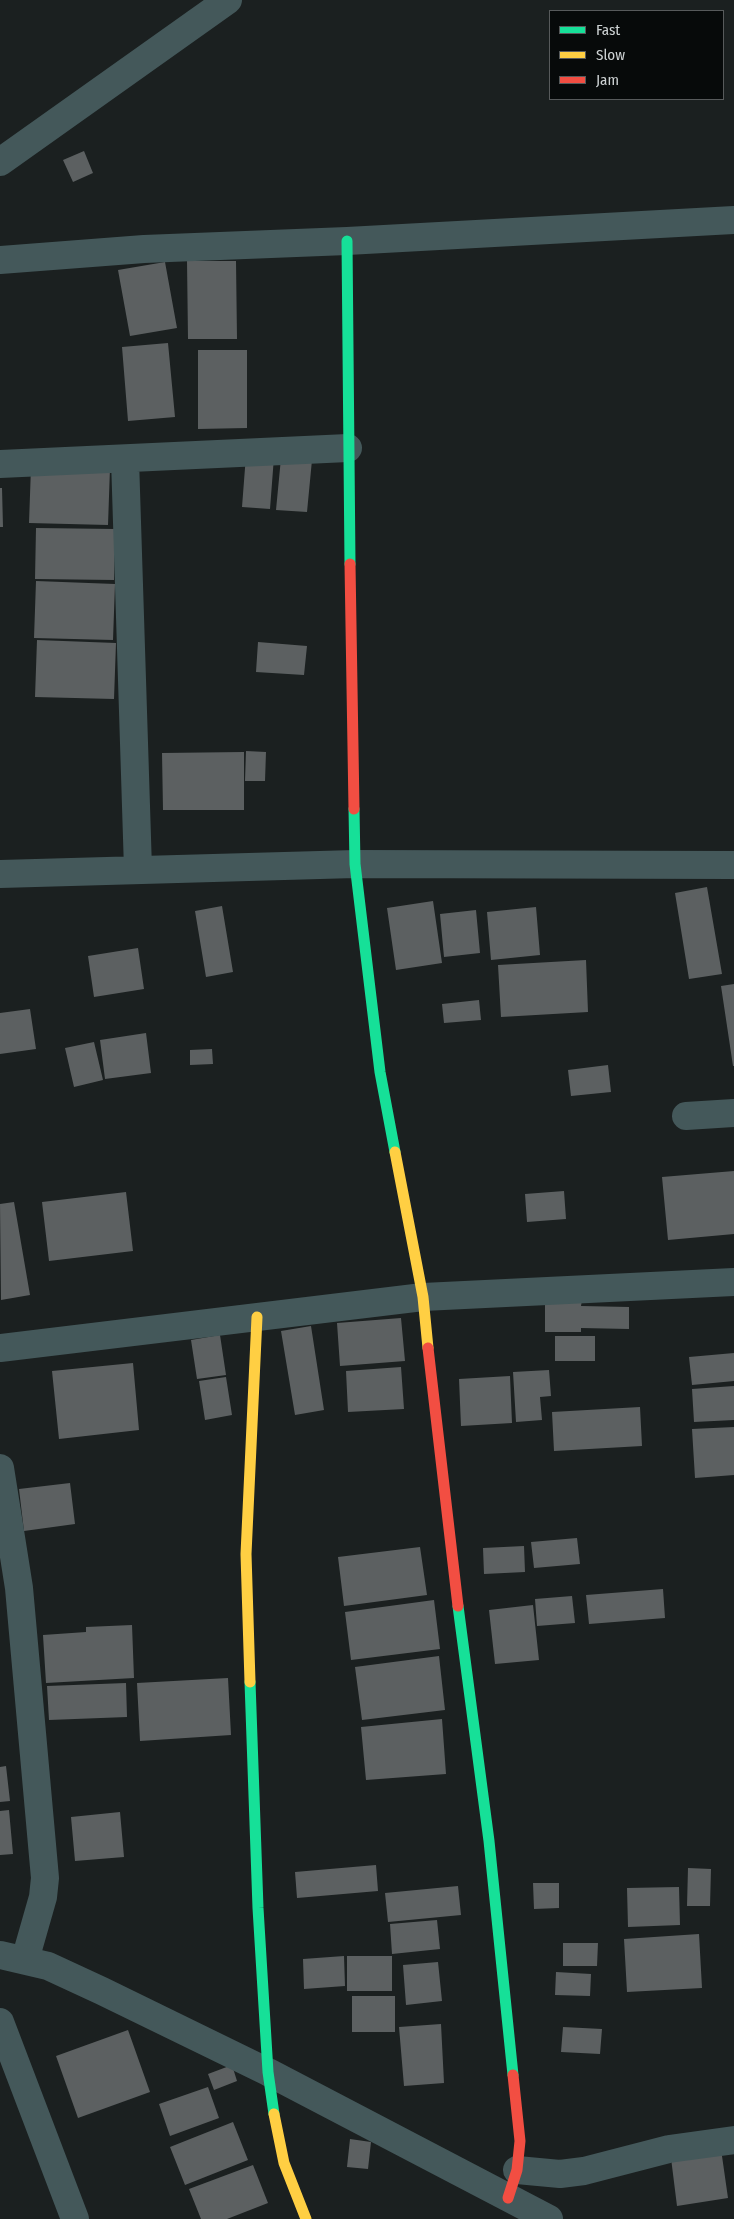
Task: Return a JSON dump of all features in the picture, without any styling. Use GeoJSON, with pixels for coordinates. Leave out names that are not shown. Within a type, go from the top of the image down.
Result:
{"type":"FeatureCollection","features":[{"type":"Feature","properties":{"kind":"street"},"geometry":{"type":"LineString","coordinates":[[0,162],[228,0]]}},
{"type":"Feature","properties":{"kind":"street"},"geometry":{"type":"LineString","coordinates":[[0,260],[144,249],[347,241],[734,220]]}},
{"type":"Feature","properties":{"kind":"street"},"geometry":{"type":"LineString","coordinates":[[347,241],[348,448],[355,864],[380,1072],[423,1297],[446,1518],[490,1841],[520,2141],[517,2170],[508,2198]]}},
{"type":"Feature","properties":{"kind":"street"},"geometry":{"type":"LineString","coordinates":[[0,464],[348,448]]}},
{"type":"Feature","properties":{"kind":"street"},"geometry":{"type":"LineString","coordinates":[[125,459],[138,869]]}},
{"type":"Feature","properties":{"kind":"street"},"geometry":{"type":"LineString","coordinates":[[0,874],[355,864],[734,864]]}},
{"type":"Feature","properties":{"kind":"street"},"geometry":{"type":"LineString","coordinates":[[686,1116],[734,1113]]}},
{"type":"Feature","properties":{"kind":"street"},"geometry":{"type":"LineString","coordinates":[[0,1348],[423,1297],[734,1282]]}},
{"type":"Feature","properties":{"kind":"street"},"geometry":{"type":"LineString","coordinates":[[257,1317],[246,1554],[258,1908],[268,2072],[284,2163],[306,2219]]}},
{"type":"Feature","properties":{"kind":"street"},"geometry":{"type":"LineString","coordinates":[[0,1468],[19,1588],[44,1878],[43,1897],[12,1958],[48,1966],[102,1991],[268,2072],[549,2219]]}},
{"type":"Feature","properties":{"kind":"street"},"geometry":{"type":"LineString","coordinates":[[0,2022],[75,2219]]}},
{"type":"Feature","properties":{"kind":"street"},"geometry":{"type":"LineString","coordinates":[[517,2170],[560,2174],[584,2171],[669,2149],[734,2140]]}},
{"type":"Feature","properties":{"kind":"building"},"geometry":{"type":"Polygon","coordinates":[[[84,151],[93,173],[73,182],[63,160],[84,151]]]}},
{"type":"Feature","properties":{"kind":"building"},"geometry":{"type":"Polygon","coordinates":[[[187,261],[236,261],[237,339],[188,339],[187,261]]]}},
{"type":"Feature","properties":{"kind":"building"},"geometry":{"type":"Polygon","coordinates":[[[165,262],[177,328],[130,336],[118,270],[165,262]]]}},
{"type":"Feature","properties":{"kind":"building"},"geometry":{"type":"Polygon","coordinates":[[[168,343],[175,417],[128,421],[122,347],[168,343]]]}},
{"type":"Feature","properties":{"kind":"building"},"geometry":{"type":"Polygon","coordinates":[[[198,350],[247,350],[247,428],[198,429],[198,350]]]}},
{"type":"Feature","properties":{"kind":"building"},"geometry":{"type":"Polygon","coordinates":[[[246,455],[274,457],[270,509],[242,507],[246,455]]]}},
{"type":"Feature","properties":{"kind":"building"},"geometry":{"type":"Polygon","coordinates":[[[281,458],[312,460],[307,512],[276,510],[281,458]]]}},
{"type":"Feature","properties":{"kind":"building"},"geometry":{"type":"Polygon","coordinates":[[[31,467],[110,468],[108,525],[29,523],[31,467]]]}},
{"type":"Feature","properties":{"kind":"building"},"geometry":{"type":"Polygon","coordinates":[[[0,488],[2,488],[3,527],[0,527],[0,488]]]}},
{"type":"Feature","properties":{"kind":"building"},"geometry":{"type":"Polygon","coordinates":[[[36,528],[115,529],[114,580],[35,579],[36,528]]]}},
{"type":"Feature","properties":{"kind":"building"},"geometry":{"type":"Polygon","coordinates":[[[36,581],[115,584],[113,640],[34,638],[36,581]]]}},
{"type":"Feature","properties":{"kind":"building"},"geometry":{"type":"Polygon","coordinates":[[[37,640],[116,643],[114,699],[35,697],[37,640]]]}},
{"type":"Feature","properties":{"kind":"building"},"geometry":{"type":"Polygon","coordinates":[[[258,642],[307,646],[304,675],[256,672],[258,642]]]}},
{"type":"Feature","properties":{"kind":"building"},"geometry":{"type":"Polygon","coordinates":[[[246,751],[266,752],[265,781],[245,781],[246,751]]]}},
{"type":"Feature","properties":{"kind":"building"},"geometry":{"type":"Polygon","coordinates":[[[244,752],[244,810],[163,810],[162,753],[244,752]]]}},
{"type":"Feature","properties":{"kind":"building"},"geometry":{"type":"Polygon","coordinates":[[[707,887],[722,974],[689,979],[675,893],[707,887]]]}},
{"type":"Feature","properties":{"kind":"building"},"geometry":{"type":"Polygon","coordinates":[[[433,901],[442,963],[396,970],[387,908],[433,901]]]}},
{"type":"Feature","properties":{"kind":"building"},"geometry":{"type":"Polygon","coordinates":[[[222,906],[233,972],[206,977],[195,911],[222,906]]]}},
{"type":"Feature","properties":{"kind":"building"},"geometry":{"type":"Polygon","coordinates":[[[536,907],[540,955],[491,960],[487,912],[536,907]]]}},
{"type":"Feature","properties":{"kind":"building"},"geometry":{"type":"Polygon","coordinates":[[[476,910],[480,953],[444,957],[440,914],[476,910]]]}},
{"type":"Feature","properties":{"kind":"building"},"geometry":{"type":"Polygon","coordinates":[[[138,948],[144,989],[94,997],[88,956],[138,948]]]}},
{"type":"Feature","properties":{"kind":"building"},"geometry":{"type":"Polygon","coordinates":[[[586,960],[588,1012],[501,1017],[498,965],[586,960]]]}},
{"type":"Feature","properties":{"kind":"building"},"geometry":{"type":"Polygon","coordinates":[[[734,984],[734,1066],[733,1066],[721,986],[734,984]]]}},
{"type":"Feature","properties":{"kind":"building"},"geometry":{"type":"Polygon","coordinates":[[[479,1000],[481,1020],[444,1023],[442,1004],[479,1000]]]}},
{"type":"Feature","properties":{"kind":"building"},"geometry":{"type":"Polygon","coordinates":[[[30,1009],[36,1049],[0,1054],[0,1013],[30,1009]]]}},
{"type":"Feature","properties":{"kind":"building"},"geometry":{"type":"Polygon","coordinates":[[[146,1033],[151,1073],[105,1079],[100,1040],[146,1033]]]}},
{"type":"Feature","properties":{"kind":"building"},"geometry":{"type":"Polygon","coordinates":[[[94,1042],[103,1080],[74,1087],[65,1048],[94,1042]]]}},
{"type":"Feature","properties":{"kind":"building"},"geometry":{"type":"Polygon","coordinates":[[[212,1049],[213,1064],[190,1065],[190,1050],[212,1049]]]}},
{"type":"Feature","properties":{"kind":"building"},"geometry":{"type":"Polygon","coordinates":[[[608,1065],[611,1092],[571,1096],[568,1070],[608,1065]]]}},
{"type":"Feature","properties":{"kind":"building"},"geometry":{"type":"Polygon","coordinates":[[[734,1171],[734,1234],[668,1240],[662,1177],[734,1171]]]}},
{"type":"Feature","properties":{"kind":"building"},"geometry":{"type":"Polygon","coordinates":[[[564,1191],[566,1219],[527,1222],[525,1194],[564,1191]]]}},
{"type":"Feature","properties":{"kind":"building"},"geometry":{"type":"Polygon","coordinates":[[[126,1192],[133,1251],[49,1261],[42,1202],[126,1192]]]}},
{"type":"Feature","properties":{"kind":"building"},"geometry":{"type":"Polygon","coordinates":[[[14,1202],[30,1295],[1,1300],[0,1204],[14,1202]]]}},
{"type":"Feature","properties":{"kind":"building"},"geometry":{"type":"Polygon","coordinates":[[[545,1299],[582,1300],[581,1306],[629,1307],[629,1329],[581,1328],[581,1332],[545,1332],[545,1299]]]}},
{"type":"Feature","properties":{"kind":"building"},"geometry":{"type":"Polygon","coordinates":[[[401,1318],[405,1361],[340,1366],[337,1323],[401,1318]]]}},
{"type":"Feature","properties":{"kind":"building"},"geometry":{"type":"Polygon","coordinates":[[[311,1326],[324,1410],[295,1415],[281,1331],[311,1326]]]}},
{"type":"Feature","properties":{"kind":"building"},"geometry":{"type":"Polygon","coordinates":[[[220,1335],[226,1375],[197,1379],[191,1340],[220,1335]]]}},
{"type":"Feature","properties":{"kind":"building"},"geometry":{"type":"Polygon","coordinates":[[[555,1336],[595,1336],[595,1361],[555,1361],[555,1336]]]}},
{"type":"Feature","properties":{"kind":"building"},"geometry":{"type":"Polygon","coordinates":[[[734,1353],[734,1381],[692,1385],[689,1357],[734,1353]]]}},
{"type":"Feature","properties":{"kind":"building"},"geometry":{"type":"Polygon","coordinates":[[[133,1363],[139,1430],[59,1439],[52,1371],[133,1363]]]}},
{"type":"Feature","properties":{"kind":"building"},"geometry":{"type":"Polygon","coordinates":[[[401,1367],[404,1409],[348,1412],[346,1371],[401,1367]]]}},
{"type":"Feature","properties":{"kind":"building"},"geometry":{"type":"Polygon","coordinates":[[[549,1370],[551,1396],[540,1397],[542,1420],[516,1422],[513,1372],[549,1370]]]}},
{"type":"Feature","properties":{"kind":"building"},"geometry":{"type":"Polygon","coordinates":[[[510,1376],[512,1423],[461,1426],[459,1379],[510,1376]]]}},
{"type":"Feature","properties":{"kind":"building"},"geometry":{"type":"Polygon","coordinates":[[[226,1377],[232,1415],[205,1420],[199,1381],[226,1377]]]}},
{"type":"Feature","properties":{"kind":"building"},"geometry":{"type":"Polygon","coordinates":[[[734,1386],[734,1420],[694,1422],[692,1389],[734,1386]]]}},
{"type":"Feature","properties":{"kind":"building"},"geometry":{"type":"Polygon","coordinates":[[[640,1407],[642,1446],[554,1451],[552,1412],[640,1407]]]}},
{"type":"Feature","properties":{"kind":"building"},"geometry":{"type":"Polygon","coordinates":[[[734,1427],[734,1475],[695,1478],[692,1429],[734,1427]]]}},
{"type":"Feature","properties":{"kind":"building"},"geometry":{"type":"Polygon","coordinates":[[[70,1483],[75,1524],[24,1531],[19,1489],[70,1483]]]}},
{"type":"Feature","properties":{"kind":"building"},"geometry":{"type":"Polygon","coordinates":[[[577,1538],[580,1564],[534,1568],[531,1542],[577,1538]]]}},
{"type":"Feature","properties":{"kind":"building"},"geometry":{"type":"Polygon","coordinates":[[[524,1546],[525,1572],[484,1574],[483,1548],[524,1546]]]}},
{"type":"Feature","properties":{"kind":"building"},"geometry":{"type":"Polygon","coordinates":[[[420,1547],[427,1595],[344,1606],[338,1557],[420,1547]]]}},
{"type":"Feature","properties":{"kind":"building"},"geometry":{"type":"Polygon","coordinates":[[[663,1589],[665,1618],[589,1624],[586,1595],[663,1589]]]}},
{"type":"Feature","properties":{"kind":"building"},"geometry":{"type":"Polygon","coordinates":[[[572,1596],[575,1623],[537,1626],[535,1599],[572,1596]]]}},
{"type":"Feature","properties":{"kind":"building"},"geometry":{"type":"Polygon","coordinates":[[[434,1600],[440,1649],[351,1660],[345,1612],[434,1600]]]}},
{"type":"Feature","properties":{"kind":"building"},"geometry":{"type":"Polygon","coordinates":[[[533,1605],[539,1660],[495,1664],[489,1610],[533,1605]]]}},
{"type":"Feature","properties":{"kind":"building"},"geometry":{"type":"Polygon","coordinates":[[[132,1625],[134,1678],[46,1683],[43,1635],[86,1632],[86,1627],[132,1625]]]}},
{"type":"Feature","properties":{"kind":"building"},"geometry":{"type":"Polygon","coordinates":[[[439,1656],[445,1710],[362,1720],[355,1667],[439,1656]]]}},
{"type":"Feature","properties":{"kind":"building"},"geometry":{"type":"Polygon","coordinates":[[[228,1678],[231,1735],[140,1741],[137,1683],[228,1678]]]}},
{"type":"Feature","properties":{"kind":"building"},"geometry":{"type":"Polygon","coordinates":[[[126,1683],[127,1717],[49,1720],[47,1686],[126,1683]]]}},
{"type":"Feature","properties":{"kind":"building"},"geometry":{"type":"Polygon","coordinates":[[[442,1719],[446,1774],[366,1780],[361,1727],[442,1719]]]}},
{"type":"Feature","properties":{"kind":"building"},"geometry":{"type":"Polygon","coordinates":[[[6,1766],[10,1801],[0,1802],[0,1767],[6,1766]]]}},
{"type":"Feature","properties":{"kind":"building"},"geometry":{"type":"Polygon","coordinates":[[[9,1810],[13,1854],[0,1855],[0,1811],[9,1810]]]}},
{"type":"Feature","properties":{"kind":"building"},"geometry":{"type":"Polygon","coordinates":[[[120,1812],[124,1857],[75,1861],[71,1817],[120,1812]]]}},
{"type":"Feature","properties":{"kind":"building"},"geometry":{"type":"Polygon","coordinates":[[[376,1865],[378,1891],[297,1898],[295,1872],[376,1865]]]}},
{"type":"Feature","properties":{"kind":"building"},"geometry":{"type":"Polygon","coordinates":[[[688,1868],[711,1869],[710,1906],[687,1906],[688,1868]]]}},
{"type":"Feature","properties":{"kind":"building"},"geometry":{"type":"Polygon","coordinates":[[[533,1883],[559,1883],[559,1908],[534,1909],[533,1883]]]}},
{"type":"Feature","properties":{"kind":"building"},"geometry":{"type":"Polygon","coordinates":[[[458,1886],[461,1915],[388,1922],[385,1893],[458,1886]]]}},
{"type":"Feature","properties":{"kind":"building"},"geometry":{"type":"Polygon","coordinates":[[[679,1887],[680,1925],[628,1927],[627,1888],[679,1887]]]}},
{"type":"Feature","properties":{"kind":"building"},"geometry":{"type":"Polygon","coordinates":[[[437,1920],[440,1949],[392,1954],[390,1924],[437,1920]]]}},
{"type":"Feature","properties":{"kind":"building"},"geometry":{"type":"Polygon","coordinates":[[[699,1934],[702,1988],[627,1992],[624,1939],[699,1934]]]}},
{"type":"Feature","properties":{"kind":"building"},"geometry":{"type":"Polygon","coordinates":[[[563,1943],[598,1943],[597,1966],[563,1966],[563,1943]]]}},
{"type":"Feature","properties":{"kind":"building"},"geometry":{"type":"Polygon","coordinates":[[[344,1956],[345,1986],[304,1989],[303,1959],[344,1956]]]}},
{"type":"Feature","properties":{"kind":"building"},"geometry":{"type":"Polygon","coordinates":[[[347,1956],[392,1956],[392,1991],[347,1991],[347,1956]]]}},
{"type":"Feature","properties":{"kind":"building"},"geometry":{"type":"Polygon","coordinates":[[[438,1962],[442,2001],[406,2005],[403,1965],[438,1962]]]}},
{"type":"Feature","properties":{"kind":"building"},"geometry":{"type":"Polygon","coordinates":[[[556,1972],[591,1974],[590,1996],[555,1995],[556,1972]]]}},
{"type":"Feature","properties":{"kind":"building"},"geometry":{"type":"Polygon","coordinates":[[[352,1996],[395,1996],[395,2032],[352,2032],[352,1996]]]}},
{"type":"Feature","properties":{"kind":"building"},"geometry":{"type":"Polygon","coordinates":[[[441,2024],[444,2083],[404,2086],[399,2027],[441,2024]]]}},
{"type":"Feature","properties":{"kind":"building"},"geometry":{"type":"Polygon","coordinates":[[[563,2027],[602,2029],[600,2054],[561,2052],[563,2027]]]}},
{"type":"Feature","properties":{"kind":"building"},"geometry":{"type":"Polygon","coordinates":[[[128,2030],[150,2092],[78,2118],[56,2056],[128,2030]]]}},
{"type":"Feature","properties":{"kind":"building"},"geometry":{"type":"Polygon","coordinates":[[[232,2065],[237,2081],[214,2090],[208,2074],[232,2065]]]}},
{"type":"Feature","properties":{"kind":"building"},"geometry":{"type":"Polygon","coordinates":[[[208,2087],[219,2118],[170,2136],[159,2104],[208,2087]]]}},
{"type":"Feature","properties":{"kind":"building"},"geometry":{"type":"Polygon","coordinates":[[[233,2122],[248,2160],[185,2185],[170,2147],[233,2122]]]}},
{"type":"Feature","properties":{"kind":"building"},"geometry":{"type":"Polygon","coordinates":[[[350,2139],[371,2142],[368,2169],[347,2167],[350,2139]]]}},
{"type":"Feature","properties":{"kind":"building"},"geometry":{"type":"Polygon","coordinates":[[[720,2142],[728,2198],[677,2206],[670,2150],[720,2142]]]}},
{"type":"Feature","properties":{"kind":"building"},"geometry":{"type":"Polygon","coordinates":[[[253,2165],[268,2203],[227,2219],[201,2219],[189,2189],[253,2165]]]}},
{"type":"Feature","properties":{"kind":"traffic: fast"},"geometry":{"type":"LineString","coordinates":[[347,241],[350,564]]}},
{"type":"Feature","properties":{"kind":"traffic: fast"},"geometry":{"type":"LineString","coordinates":[[354,809],[355,864],[380,1072],[395,1152]]}},
{"type":"Feature","properties":{"kind":"traffic: fast"},"geometry":{"type":"LineString","coordinates":[[458,1606],[489,1841],[513,2075]]}},
{"type":"Feature","properties":{"kind":"traffic: fast"},"geometry":{"type":"LineString","coordinates":[[250,1682],[258,1908],[268,2072],[274,2114]]}},
{"type":"Feature","properties":{"kind":"traffic: slow"},"geometry":{"type":"LineString","coordinates":[[395,1152],[423,1297],[428,1348]]}},
{"type":"Feature","properties":{"kind":"traffic: slow"},"geometry":{"type":"LineString","coordinates":[[250,1682],[246,1554],[257,1317]]}},
{"type":"Feature","properties":{"kind":"traffic: slow"},"geometry":{"type":"LineString","coordinates":[[274,2114],[284,2163],[306,2219]]}},
{"type":"Feature","properties":{"kind":"traffic: jam"},"geometry":{"type":"LineString","coordinates":[[350,564],[354,809]]}},
{"type":"Feature","properties":{"kind":"traffic: jam"},"geometry":{"type":"LineString","coordinates":[[428,1348],[458,1606]]}},
{"type":"Feature","properties":{"kind":"traffic: jam"},"geometry":{"type":"LineString","coordinates":[[508,2198],[517,2170],[520,2141],[513,2075]]}}]}
